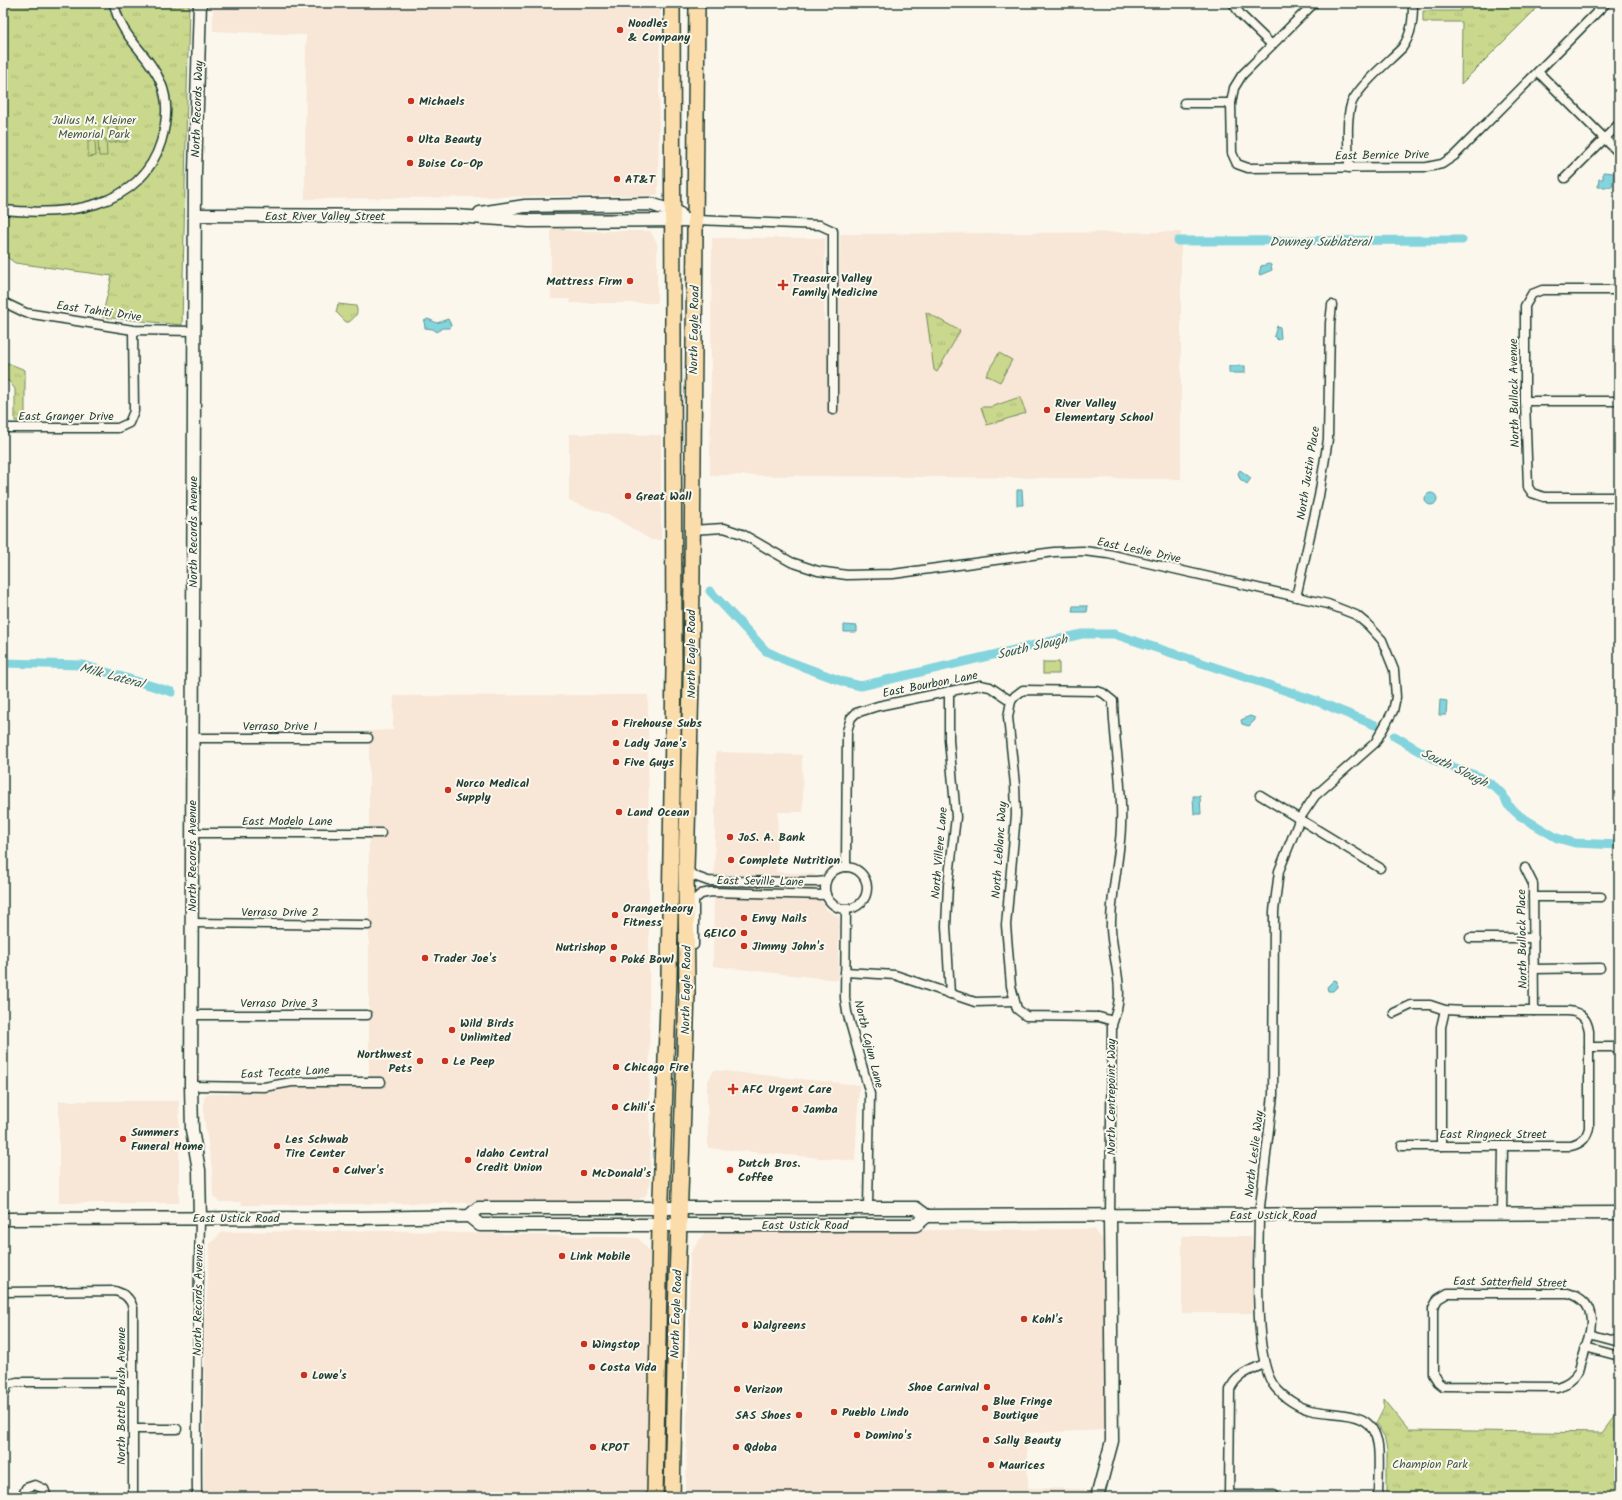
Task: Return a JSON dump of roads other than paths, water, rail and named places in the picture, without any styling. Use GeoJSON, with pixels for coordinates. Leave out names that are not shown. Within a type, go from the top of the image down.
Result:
{"type":"FeatureCollection","features":[{"type":"Feature","properties":{"kind":"highway","name":"North Eagle Road"},"geometry":{"type":"LineString","coordinates":[[654,1497],[660,1225],[669,977],[674,669],[672,3]]}},
{"type":"Feature","properties":{"kind":"highway","name":"North Eagle Road"},"geometry":{"type":"LineString","coordinates":[[672,1497],[687,994],[686,869],[689,791],[698,3]]}},
{"type":"Feature","properties":{"kind":"highway"},"geometry":{"type":"LineString","coordinates":[[674,669],[681,678],[680,780],[689,791]]}},
{"type":"Feature","properties":{"kind":"highway"},"geometry":{"type":"LineString","coordinates":[[672,803],[680,808],[680,865],[686,869]]}},
{"type":"Feature","properties":{"kind":"main road","name":"North Records Way"},"geometry":{"type":"LineString","coordinates":[[194,215],[200,3]]}},
{"type":"Feature","properties":{"kind":"main road","name":"East River Valley Street"},"geometry":{"type":"LineString","coordinates":[[194,215],[455,216],[529,221],[672,216],[696,220]]}},
{"type":"Feature","properties":{"kind":"main road","name":"North Records Avenue"},"geometry":{"type":"LineString","coordinates":[[194,215],[191,1086],[192,1130],[199,1170],[200,1219]]}},
{"type":"Feature","properties":{"kind":"main road","name":"East Ustick Road"},"geometry":{"type":"LineString","coordinates":[[469,1216],[478,1208],[661,1207],[916,1208],[927,1216],[1619,1214]]}},
{"type":"Feature","properties":{"kind":"main road","name":"East Ustick Road"},"geometry":{"type":"LineString","coordinates":[[3,1219],[200,1219],[469,1216],[480,1225],[679,1226],[916,1225],[927,1216]]}},
{"type":"Feature","properties":{"kind":"main road","name":"North Centrepoint Way"},"geometry":{"type":"LineString","coordinates":[[1097,1497],[1112,1441],[1110,1216]]}},
{"type":"Feature","properties":{"kind":"street"},"geometry":{"type":"LineString","coordinates":[[3,210],[56,212],[90,205],[127,191],[145,174],[158,152],[164,133],[166,104],[162,84],[154,68],[127,36],[116,13],[114,3]]}},
{"type":"Feature","properties":{"kind":"street"},"geometry":{"type":"LineString","coordinates":[[1233,3],[1240,14],[1272,46]]}},
{"type":"Feature","properties":{"kind":"street"},"geometry":{"type":"LineString","coordinates":[[1184,103],[1231,103],[1234,88],[1242,75],[1314,3]]}},
{"type":"Feature","properties":{"kind":"street"},"geometry":{"type":"LineString","coordinates":[[1349,168],[1349,116],[1352,103],[1358,92],[1402,48],[1408,39],[1412,28],[1413,3]]}},
{"type":"Feature","properties":{"kind":"street","name":"East Bernice Drive"},"geometry":{"type":"LineString","coordinates":[[1231,103],[1232,153],[1237,164],[1248,168],[1428,167],[1442,164],[1454,156],[1606,3]]}},
{"type":"Feature","properties":{"kind":"street"},"geometry":{"type":"LineString","coordinates":[[1538,72],[1619,152]]}},
{"type":"Feature","properties":{"kind":"street"},"geometry":{"type":"LineString","coordinates":[[1566,178],[1619,124]]}},
{"type":"Feature","properties":{"kind":"street","name":"East River Valley Street"},"geometry":{"type":"LineString","coordinates":[[696,220],[820,225],[833,232],[833,410]]}},
{"type":"Feature","properties":{"kind":"street","name":"North Bullock Avenue"},"geometry":{"type":"LineString","coordinates":[[1619,290],[1542,290],[1532,294],[1525,306],[1527,480],[1532,493],[1544,497],[1619,497]]}},
{"type":"Feature","properties":{"kind":"street","name":"East Tahiti Drive"},"geometry":{"type":"LineString","coordinates":[[3,302],[26,313],[133,330],[194,331]]}},
{"type":"Feature","properties":{"kind":"street","name":"North Justin Place"},"geometry":{"type":"LineString","coordinates":[[1296,597],[1319,496],[1328,439],[1330,323],[1332,304]]}},
{"type":"Feature","properties":{"kind":"street","name":"East Granger Drive"},"geometry":{"type":"LineString","coordinates":[[3,428],[118,428],[129,423],[134,411],[133,330]]}},
{"type":"Feature","properties":{"kind":"street"},"geometry":{"type":"LineString","coordinates":[[1525,401],[1619,401]]}},
{"type":"Feature","properties":{"kind":"street","name":"East Leslie Drive"},"geometry":{"type":"LineString","coordinates":[[691,530],[724,528],[742,534],[791,562],[818,571],[847,575],[893,574],[1054,552],[1083,551],[1108,554],[1328,604],[1356,615],[1382,640],[1394,670],[1396,685],[1393,711],[1382,734]]}},
{"type":"Feature","properties":{"kind":"street","name":"East Bourbon Lane"},"geometry":{"type":"LineString","coordinates":[[846,867],[847,731],[851,718],[856,713],[878,706],[980,685],[990,687],[1011,701]]}},
{"type":"Feature","properties":{"kind":"street","name":"North Centrepoint Way"},"geometry":{"type":"LineString","coordinates":[[1011,701],[1023,690],[1097,691],[1111,698],[1113,701],[1120,783],[1121,826],[1111,928],[1118,986],[1118,1004],[1113,1021],[1110,1216]]}},
{"type":"Feature","properties":{"kind":"street","name":"North Villere Lane"},"geometry":{"type":"LineString","coordinates":[[950,691],[949,740],[956,817],[948,885],[946,919],[950,994]]}},
{"type":"Feature","properties":{"kind":"street","name":"North Leblanc Way"},"geometry":{"type":"LineString","coordinates":[[1011,701],[1008,717],[1015,785],[1016,814],[1006,925],[1008,962],[1014,1001]]}},
{"type":"Feature","properties":{"kind":"street","name":"North Leslie Way"},"geometry":{"type":"LineString","coordinates":[[1378,1497],[1378,1446],[1373,1432],[1365,1421],[1354,1415],[1317,1411],[1296,1404],[1274,1387],[1264,1364],[1259,1319],[1259,1215],[1273,1095],[1274,911],[1279,871],[1300,818],[1315,796],[1375,743],[1382,734]]}},
{"type":"Feature","properties":{"kind":"street","name":"Verraso Drive 1"},"geometry":{"type":"LineString","coordinates":[[192,738],[368,738]]}},
{"type":"Feature","properties":{"kind":"street"},"geometry":{"type":"LineString","coordinates":[[1260,795],[1380,868]]}},
{"type":"Feature","properties":{"kind":"street","name":"East Modelo Lane"},"geometry":{"type":"LineString","coordinates":[[192,832],[381,833]]}},
{"type":"Feature","properties":{"kind":"street"},"geometry":{"type":"LineString","coordinates":[[846,867],[856,870],[863,876],[868,890],[862,903],[856,907],[840,909],[831,903],[826,895],[826,881],[834,872],[846,867]]}},
{"type":"Feature","properties":{"kind":"street","name":"North Bullock Place"},"geometry":{"type":"LineString","coordinates":[[1525,868],[1533,884],[1534,1011]]}},
{"type":"Feature","properties":{"kind":"street","name":"East Seville Lane"},"geometry":{"type":"LineString","coordinates":[[686,869],[694,876],[708,881],[826,881]]}},
{"type":"Feature","properties":{"kind":"street","name":"East Seville Lane"},"geometry":{"type":"LineString","coordinates":[[687,994],[694,975],[694,900],[701,894],[719,892],[826,895]]}},
{"type":"Feature","properties":{"kind":"street"},"geometry":{"type":"LineString","coordinates":[[1533,897],[1602,897]]}},
{"type":"Feature","properties":{"kind":"street","name":"North Cajun Lane"},"geometry":{"type":"LineString","coordinates":[[846,909],[845,972],[847,1012],[870,1094],[868,1208]]}},
{"type":"Feature","properties":{"kind":"street","name":"Verraso Drive 2"},"geometry":{"type":"LineString","coordinates":[[192,924],[368,925]]}},
{"type":"Feature","properties":{"kind":"street"},"geometry":{"type":"LineString","coordinates":[[1470,938],[1534,938]]}},
{"type":"Feature","properties":{"kind":"street"},"geometry":{"type":"LineString","coordinates":[[1534,969],[1600,968]]}},
{"type":"Feature","properties":{"kind":"street"},"geometry":{"type":"LineString","coordinates":[[845,972],[896,976],[975,1002],[1014,1001],[1017,1009],[1026,1016],[1099,1017],[1113,1021]]}},
{"type":"Feature","properties":{"kind":"street"},"geometry":{"type":"LineString","coordinates":[[1394,1013],[1411,1005],[1430,1005],[1445,1010],[1464,1011],[1575,1012],[1583,1016],[1588,1022],[1589,1047],[1619,1047]]}},
{"type":"Feature","properties":{"kind":"street"},"geometry":{"type":"LineString","coordinates":[[1441,1146],[1441,1027],[1445,1010]]}},
{"type":"Feature","properties":{"kind":"street","name":"Verraso Drive 3"},"geometry":{"type":"LineString","coordinates":[[191,1015],[367,1015]]}},
{"type":"Feature","properties":{"kind":"street","name":"East Ringneck Street"},"geometry":{"type":"LineString","coordinates":[[1402,1146],[1571,1146],[1583,1142],[1587,1136],[1589,1128],[1589,1047]]}},
{"type":"Feature","properties":{"kind":"street","name":"East Tecate Lane"},"geometry":{"type":"LineString","coordinates":[[191,1086],[264,1087],[292,1082],[381,1082]]}},
{"type":"Feature","properties":{"kind":"street"},"geometry":{"type":"LineString","coordinates":[[1502,1214],[1503,1146]]}},
{"type":"Feature","properties":{"kind":"street","name":"North Records Avenue"},"geometry":{"type":"LineString","coordinates":[[196,1497],[197,1314],[200,1276],[200,1219]]}},
{"type":"Feature","properties":{"kind":"street","name":"North Bottle Brush Avenue"},"geometry":{"type":"LineString","coordinates":[[3,1292],[115,1291],[127,1296],[134,1308],[133,1497]]}},
{"type":"Feature","properties":{"kind":"street","name":"East Satterfield Street"},"geometry":{"type":"LineString","coordinates":[[1586,1346],[1579,1371],[1569,1383],[1557,1386],[1451,1388],[1443,1386],[1438,1382],[1433,1374],[1433,1308],[1438,1299],[1448,1293],[1568,1293],[1583,1299],[1592,1315],[1589,1334]]}},
{"type":"Feature","properties":{"kind":"street"},"geometry":{"type":"LineString","coordinates":[[1619,1342],[1589,1334],[1586,1346],[1619,1356]]}},
{"type":"Feature","properties":{"kind":"street"},"geometry":{"type":"LineString","coordinates":[[1264,1364],[1240,1376],[1234,1382],[1230,1390],[1228,1496],[1274,1495]]}},
{"type":"Feature","properties":{"kind":"street"},"geometry":{"type":"LineString","coordinates":[[3,1396],[4,1382],[133,1382]]}},
{"type":"Feature","properties":{"kind":"street"},"geometry":{"type":"LineString","coordinates":[[133,1429],[177,1429]]}},
{"type":"Feature","properties":{"kind":"street"},"geometry":{"type":"LineString","coordinates":[[22,1497],[26,1488],[35,1485],[44,1489],[47,1497]]}},
{"type":"Feature","properties":{"kind":"water"},"geometry":{"type":"Polygon","coordinates":[[[1603,172],[1614,173],[1612,187],[1598,187],[1599,179],[1603,179],[1603,172]]]}},
{"type":"Feature","properties":{"kind":"water"},"geometry":{"type":"Polygon","coordinates":[[[1271,265],[1272,270],[1260,275],[1261,266],[1271,265]]]}},
{"type":"Feature","properties":{"kind":"water"},"geometry":{"type":"Polygon","coordinates":[[[428,319],[437,323],[448,319],[451,325],[450,328],[442,328],[437,332],[433,329],[425,328],[424,321],[428,319]]]}},
{"type":"Feature","properties":{"kind":"water"},"geometry":{"type":"Polygon","coordinates":[[[1277,326],[1280,327],[1281,338],[1278,340],[1274,336],[1277,326]]]}},
{"type":"Feature","properties":{"kind":"water"},"geometry":{"type":"Polygon","coordinates":[[[1229,366],[1245,366],[1245,373],[1229,373],[1229,366]]]}},
{"type":"Feature","properties":{"kind":"water"},"geometry":{"type":"Polygon","coordinates":[[[1240,470],[1251,478],[1247,484],[1240,479],[1238,473],[1240,470]]]}},
{"type":"Feature","properties":{"kind":"water"},"geometry":{"type":"Polygon","coordinates":[[[1017,490],[1022,490],[1023,505],[1017,505],[1017,490]]]}},
{"type":"Feature","properties":{"kind":"water"},"geometry":{"type":"Polygon","coordinates":[[[1433,493],[1436,494],[1436,504],[1429,505],[1426,504],[1425,497],[1426,494],[1433,493]]]}},
{"type":"Feature","properties":{"kind":"water"},"geometry":{"type":"Polygon","coordinates":[[[1073,606],[1088,606],[1087,612],[1072,612],[1073,606]]]}},
{"type":"Feature","properties":{"kind":"water"},"geometry":{"type":"Polygon","coordinates":[[[844,625],[857,626],[857,632],[844,632],[844,625]]]}},
{"type":"Feature","properties":{"kind":"water"},"geometry":{"type":"Polygon","coordinates":[[[1440,700],[1447,701],[1446,715],[1439,715],[1440,700]]]}},
{"type":"Feature","properties":{"kind":"water"},"geometry":{"type":"Polygon","coordinates":[[[1250,716],[1255,718],[1255,720],[1249,726],[1242,724],[1241,720],[1250,716]]]}},
{"type":"Feature","properties":{"kind":"water"},"geometry":{"type":"Polygon","coordinates":[[[1193,796],[1200,796],[1201,814],[1194,814],[1193,796]]]}},
{"type":"Feature","properties":{"kind":"water"},"geometry":{"type":"Polygon","coordinates":[[[1334,980],[1337,981],[1337,987],[1333,991],[1328,991],[1327,987],[1334,980]]]}},
{"type":"Feature","properties":{"kind":"waterway","name":"Downey Sublateral"},"geometry":{"type":"LineString","coordinates":[[1178,241],[1462,240]]}},
{"type":"Feature","properties":{"kind":"waterway","name":"South Slough"},"geometry":{"type":"LineString","coordinates":[[710,591],[766,651],[785,660],[844,682],[861,686],[1082,634],[1114,634],[1314,700],[1375,725]]}},
{"type":"Feature","properties":{"kind":"waterway","name":"Milk Lateral"},"geometry":{"type":"LineString","coordinates":[[3,663],[83,665],[172,692]]}},
{"type":"Feature","properties":{"kind":"waterway","name":"South Slough"},"geometry":{"type":"LineString","coordinates":[[1394,736],[1439,762],[1480,777],[1495,787],[1503,795],[1508,805],[1520,816],[1557,838],[1575,843],[1619,845]]}},
{"type":"Feature","properties":{"kind":"place","name":"Noodles & Company"},"geometry":{"type":"Point","coordinates":[620,30]}},
{"type":"Feature","properties":{"kind":"place","name":"Michaels"},"geometry":{"type":"Point","coordinates":[411,101]}},
{"type":"Feature","properties":{"kind":"place","name":"Ulta Beauty"},"geometry":{"type":"Point","coordinates":[410,139]}},
{"type":"Feature","properties":{"kind":"place","name":"Boise Co-Op"},"geometry":{"type":"Point","coordinates":[410,163]}},
{"type":"Feature","properties":{"kind":"place","name":"AT&T"},"geometry":{"type":"Point","coordinates":[617,179]}},
{"type":"Feature","properties":{"kind":"place","name":"Mattress Firm"},"geometry":{"type":"Point","coordinates":[630,281]}},
{"type":"Feature","properties":{"kind":"place","name":"Treasure Valley Family Medicine"},"geometry":{"type":"Point","coordinates":[783,285]}},
{"type":"Feature","properties":{"kind":"place","name":"River Valley Elementary School"},"geometry":{"type":"Point","coordinates":[1047,410]}},
{"type":"Feature","properties":{"kind":"place","name":"Great Wall"},"geometry":{"type":"Point","coordinates":[628,496]}},
{"type":"Feature","properties":{"kind":"place","name":"Firehouse Subs"},"geometry":{"type":"Point","coordinates":[615,723]}},
{"type":"Feature","properties":{"kind":"place","name":"Lady Jane's"},"geometry":{"type":"Point","coordinates":[616,743]}},
{"type":"Feature","properties":{"kind":"place","name":"Five Guys"},"geometry":{"type":"Point","coordinates":[616,762]}},
{"type":"Feature","properties":{"kind":"place","name":"Norco Medical Supply"},"geometry":{"type":"Point","coordinates":[448,790]}},
{"type":"Feature","properties":{"kind":"place","name":"Land Ocean"},"geometry":{"type":"Point","coordinates":[619,812]}},
{"type":"Feature","properties":{"kind":"place","name":"JoS. A. Bank"},"geometry":{"type":"Point","coordinates":[730,837]}},
{"type":"Feature","properties":{"kind":"place","name":"Complete Nutrition"},"geometry":{"type":"Point","coordinates":[731,860]}},
{"type":"Feature","properties":{"kind":"place","name":"Orangetheory Fitness"},"geometry":{"type":"Point","coordinates":[615,915]}},
{"type":"Feature","properties":{"kind":"place","name":"Envy Nails"},"geometry":{"type":"Point","coordinates":[744,918]}},
{"type":"Feature","properties":{"kind":"place","name":"GEICO"},"geometry":{"type":"Point","coordinates":[744,933]}},
{"type":"Feature","properties":{"kind":"place","name":"Jimmy John's"},"geometry":{"type":"Point","coordinates":[744,946]}},
{"type":"Feature","properties":{"kind":"place","name":"Nutrishop"},"geometry":{"type":"Point","coordinates":[614,947]}},
{"type":"Feature","properties":{"kind":"place","name":"Trader Joe's"},"geometry":{"type":"Point","coordinates":[425,958]}},
{"type":"Feature","properties":{"kind":"place","name":"Poké Bowl"},"geometry":{"type":"Point","coordinates":[613,959]}},
{"type":"Feature","properties":{"kind":"place","name":"Wild Birds Unlimited"},"geometry":{"type":"Point","coordinates":[452,1030]}},
{"type":"Feature","properties":{"kind":"place","name":"Northwest Pets"},"geometry":{"type":"Point","coordinates":[420,1061]}},
{"type":"Feature","properties":{"kind":"place","name":"Le Peep"},"geometry":{"type":"Point","coordinates":[445,1061]}},
{"type":"Feature","properties":{"kind":"place","name":"Chicago Fire"},"geometry":{"type":"Point","coordinates":[616,1067]}},
{"type":"Feature","properties":{"kind":"place","name":"AFC Urgent Care"},"geometry":{"type":"Point","coordinates":[733,1089]}},
{"type":"Feature","properties":{"kind":"place","name":"Chili's"},"geometry":{"type":"Point","coordinates":[615,1107]}},
{"type":"Feature","properties":{"kind":"place","name":"Jamba"},"geometry":{"type":"Point","coordinates":[795,1109]}},
{"type":"Feature","properties":{"kind":"place","name":"Summers Funeral Home"},"geometry":{"type":"Point","coordinates":[123,1139]}},
{"type":"Feature","properties":{"kind":"place","name":"Les Schwab Tire Center"},"geometry":{"type":"Point","coordinates":[277,1146]}},
{"type":"Feature","properties":{"kind":"place","name":"Idaho Central Credit Union"},"geometry":{"type":"Point","coordinates":[468,1160]}},
{"type":"Feature","properties":{"kind":"place","name":"Culver's"},"geometry":{"type":"Point","coordinates":[336,1170]}},
{"type":"Feature","properties":{"kind":"place","name":"Dutch Bros. Coffee"},"geometry":{"type":"Point","coordinates":[730,1170]}},
{"type":"Feature","properties":{"kind":"place","name":"McDonald's"},"geometry":{"type":"Point","coordinates":[584,1173]}},
{"type":"Feature","properties":{"kind":"place","name":"Link Mobile"},"geometry":{"type":"Point","coordinates":[562,1256]}},
{"type":"Feature","properties":{"kind":"place","name":"Kohl's"},"geometry":{"type":"Point","coordinates":[1024,1319]}},
{"type":"Feature","properties":{"kind":"place","name":"Walgreens"},"geometry":{"type":"Point","coordinates":[745,1325]}},
{"type":"Feature","properties":{"kind":"place","name":"Wingstop"},"geometry":{"type":"Point","coordinates":[584,1344]}},
{"type":"Feature","properties":{"kind":"place","name":"Costa Vida"},"geometry":{"type":"Point","coordinates":[592,1367]}},
{"type":"Feature","properties":{"kind":"place","name":"Lowe's"},"geometry":{"type":"Point","coordinates":[304,1375]}},
{"type":"Feature","properties":{"kind":"place","name":"Shoe Carnival"},"geometry":{"type":"Point","coordinates":[987,1387]}},
{"type":"Feature","properties":{"kind":"place","name":"Verizon"},"geometry":{"type":"Point","coordinates":[737,1389]}},
{"type":"Feature","properties":{"kind":"place","name":"Blue Fringe Boutique"},"geometry":{"type":"Point","coordinates":[985,1408]}},
{"type":"Feature","properties":{"kind":"place","name":"Pueblo Lindo"},"geometry":{"type":"Point","coordinates":[834,1412]}},
{"type":"Feature","properties":{"kind":"place","name":"SAS Shoes"},"geometry":{"type":"Point","coordinates":[799,1415]}},
{"type":"Feature","properties":{"kind":"place","name":"Domino's"},"geometry":{"type":"Point","coordinates":[857,1435]}},
{"type":"Feature","properties":{"kind":"place","name":"Sally Beauty"},"geometry":{"type":"Point","coordinates":[986,1440]}},
{"type":"Feature","properties":{"kind":"place","name":"KPOT"},"geometry":{"type":"Point","coordinates":[593,1447]}},
{"type":"Feature","properties":{"kind":"place","name":"Qdoba"},"geometry":{"type":"Point","coordinates":[736,1447]}},
{"type":"Feature","properties":{"kind":"place","name":"Maurices"},"geometry":{"type":"Point","coordinates":[991,1465]}},
{"type":"Feature","properties":{"kind":"park label","name":"Julius M. Kleiner Memorial Park"},"geometry":{"type":"Point","coordinates":[94,127]}},
{"type":"Feature","properties":{"kind":"park label","name":"Champion Park"},"geometry":{"type":"Point","coordinates":[1430,1464]}}]}
